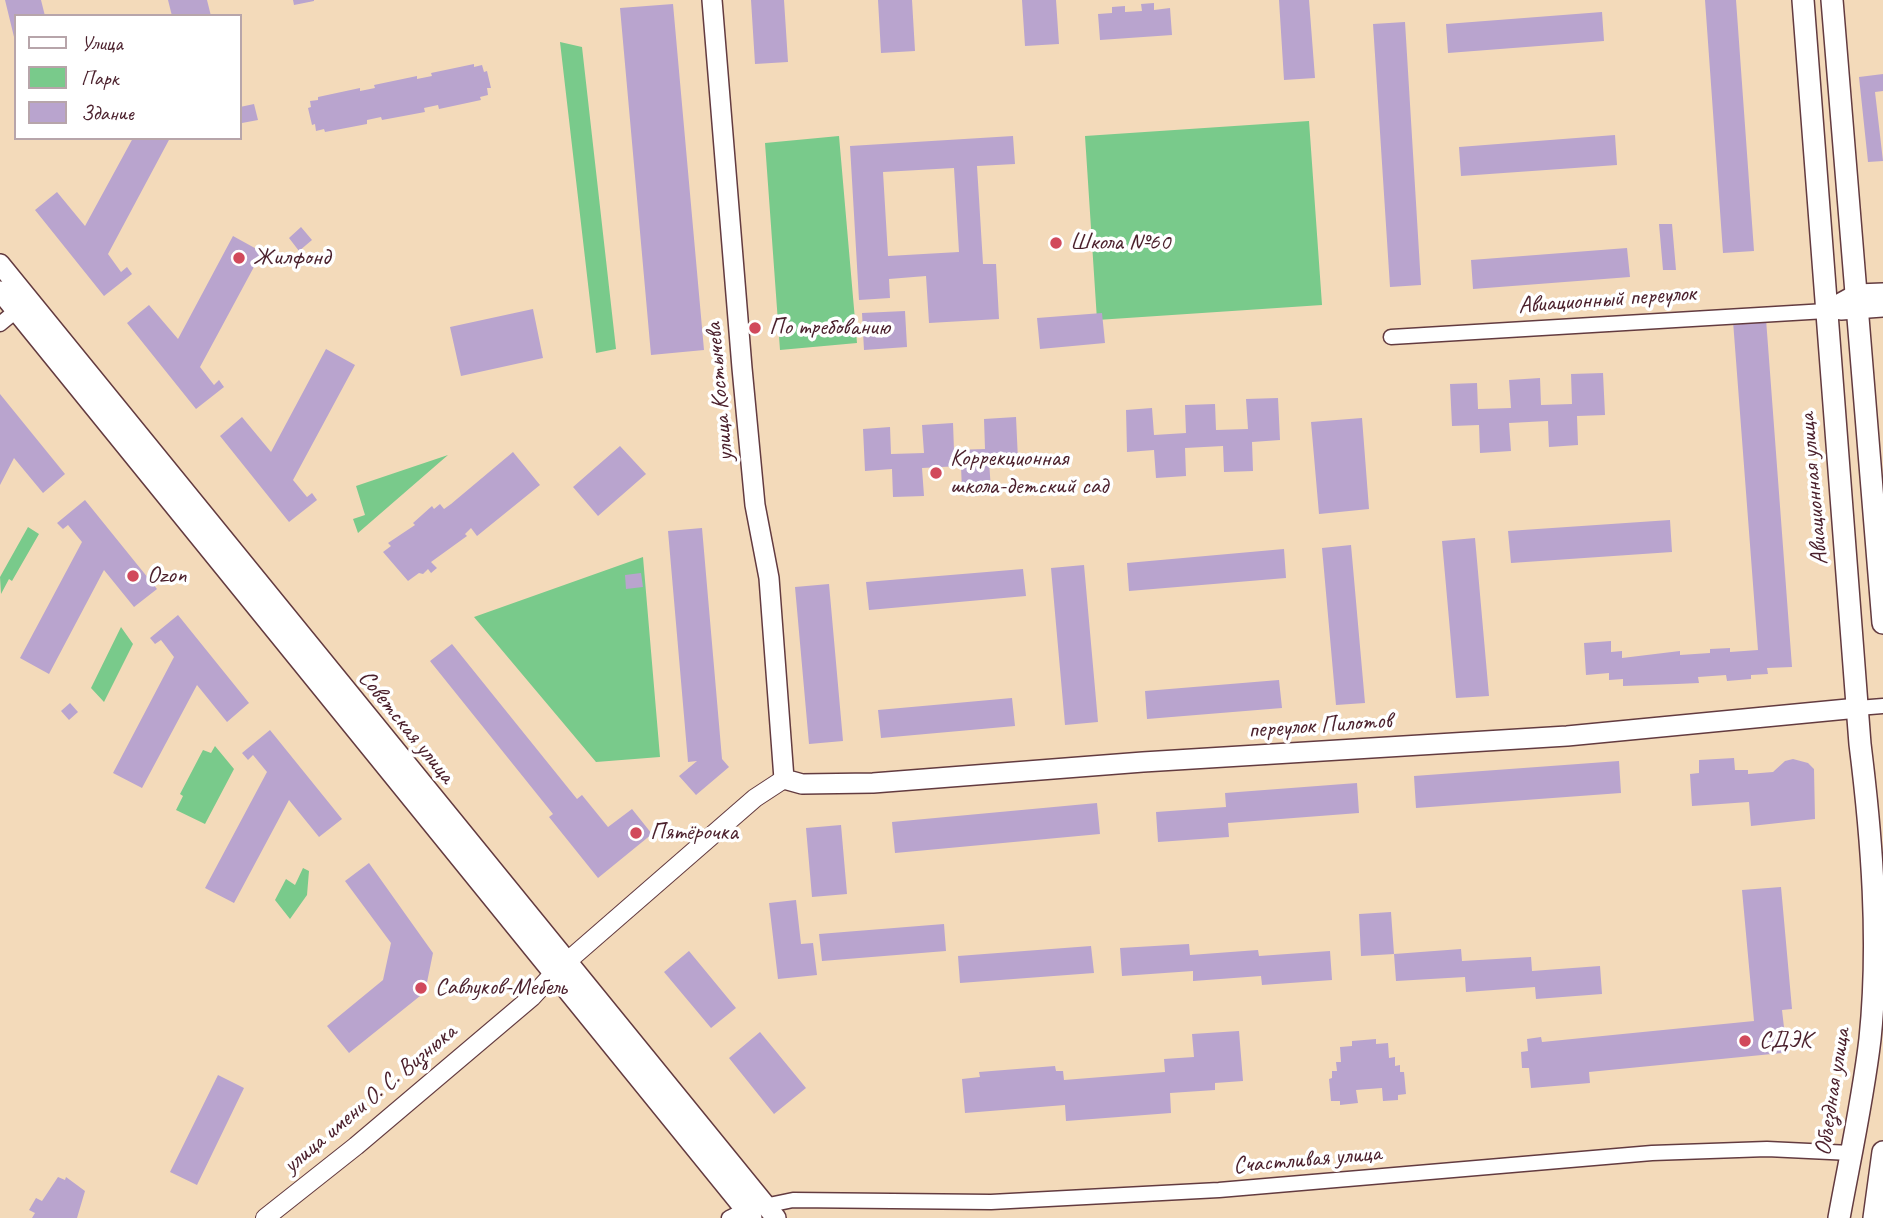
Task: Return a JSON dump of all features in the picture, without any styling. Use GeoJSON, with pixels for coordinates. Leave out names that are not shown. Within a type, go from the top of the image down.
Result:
{"type":"FeatureCollection","features":[{"type":"Feature","properties":{"kind":"main road","name":"улица Костычева"},"geometry":{"type":"LineString","coordinates":[[712,0],[742,368],[755,505],[769,578],[784,779]]}},
{"type":"Feature","properties":{"kind":"main road","name":"Авиационная улица"},"geometry":{"type":"LineString","coordinates":[[1802,0],[1858,708],[1869,815],[1872,974]]}},
{"type":"Feature","properties":{"kind":"main road"},"geometry":{"type":"LineString","coordinates":[[1832,0],[1883,623]]}},
{"type":"Feature","properties":{"kind":"main road","name":"Советская улица"},"geometry":{"type":"LineString","coordinates":[[0,264],[22,306],[561,967],[754,1214]]}},
{"type":"Feature","properties":{"kind":"main road","name":"Советская улица"},"geometry":{"type":"LineString","coordinates":[[0,291],[22,306]]}},
{"type":"Feature","properties":{"kind":"main road"},"geometry":{"type":"LineString","coordinates":[[1826,311],[1883,293]]}},
{"type":"Feature","properties":{"kind":"main road"},"geometry":{"type":"LineString","coordinates":[[1857,301],[1883,307]]}},
{"type":"Feature","properties":{"kind":"main road","name":"переулок Пилотов"},"geometry":{"type":"LineString","coordinates":[[784,779],[802,784],[873,783],[1157,761],[1567,736],[1858,708]]}},
{"type":"Feature","properties":{"kind":"main road","name":"Объездная улица"},"geometry":{"type":"LineString","coordinates":[[1839,1218],[1870,1035],[1872,974]]}},
{"type":"Feature","properties":{"kind":"main road"},"geometry":{"type":"LineString","coordinates":[[1874,1218],[1883,1152]]}},
{"type":"Feature","properties":{"kind":"street"},"geometry":{"type":"LineString","coordinates":[[0,324],[22,306]]}},
{"type":"Feature","properties":{"kind":"street","name":"Авиационный переулок"},"geometry":{"type":"LineString","coordinates":[[1391,337],[1826,311]]}},
{"type":"Feature","properties":{"kind":"street"},"geometry":{"type":"LineString","coordinates":[[1858,708],[1883,706]]}},
{"type":"Feature","properties":{"kind":"street","name":"улица имени О. С. Визнюка"},"geometry":{"type":"LineString","coordinates":[[265,1218],[356,1146],[532,997],[561,967],[755,798],[784,779]]}},
{"type":"Feature","properties":{"kind":"street","name":"Счастливая улица"},"geometry":{"type":"LineString","coordinates":[[754,1214],[793,1200],[991,1202],[1219,1190],[1651,1153],[1767,1149],[1851,1153]]}},
{"type":"Feature","properties":{"kind":"green space"},"geometry":{"type":"Polygon","coordinates":[[[560,42],[582,47],[616,349],[596,353],[560,42]]]}},
{"type":"Feature","properties":{"kind":"green space"},"geometry":{"type":"Polygon","coordinates":[[[1309,121],[1322,305],[1097,320],[1085,136],[1309,121]]]}},
{"type":"Feature","properties":{"kind":"green space"},"geometry":{"type":"Polygon","coordinates":[[[839,136],[857,343],[780,350],[765,143],[839,136]]]}},
{"type":"Feature","properties":{"kind":"green space"},"geometry":{"type":"Polygon","coordinates":[[[448,455],[358,533],[353,519],[365,515],[356,486],[448,455]]]}},
{"type":"Feature","properties":{"kind":"green space"},"geometry":{"type":"Polygon","coordinates":[[[28,527],[39,534],[12,581],[9,579],[1,594],[0,577],[28,527]]]}},
{"type":"Feature","properties":{"kind":"green space"},"geometry":{"type":"Polygon","coordinates":[[[643,557],[660,757],[596,762],[474,617],[643,557]]]}},
{"type":"Feature","properties":{"kind":"green space"},"geometry":{"type":"Polygon","coordinates":[[[121,627],[133,644],[104,702],[91,688],[121,627]]]}},
{"type":"Feature","properties":{"kind":"green space"},"geometry":{"type":"Polygon","coordinates":[[[215,746],[234,769],[205,824],[176,810],[183,796],[180,794],[203,750],[211,753],[215,746]]]}},
{"type":"Feature","properties":{"kind":"green space"},"geometry":{"type":"Polygon","coordinates":[[[303,868],[309,871],[307,895],[290,919],[275,900],[286,879],[295,885],[303,868]]]}},
{"type":"Feature","properties":{"kind":"building"},"geometry":{"type":"Polygon","coordinates":[[[5,0],[41,0],[44,14],[14,14],[14,37],[5,0]]]}},
{"type":"Feature","properties":{"kind":"building"},"geometry":{"type":"Polygon","coordinates":[[[168,0],[207,0],[210,14],[172,14],[168,0]]]}},
{"type":"Feature","properties":{"kind":"building"},"geometry":{"type":"Polygon","coordinates":[[[293,0],[314,0],[314,1],[294,5],[293,0]]]}},
{"type":"Feature","properties":{"kind":"building"},"geometry":{"type":"Polygon","coordinates":[[[751,0],[784,0],[788,62],[755,64],[751,0]]]}},
{"type":"Feature","properties":{"kind":"building"},"geometry":{"type":"Polygon","coordinates":[[[878,0],[912,0],[915,51],[881,53],[878,0]]]}},
{"type":"Feature","properties":{"kind":"building"},"geometry":{"type":"Polygon","coordinates":[[[1022,0],[1056,0],[1059,44],[1025,46],[1022,0]]]}},
{"type":"Feature","properties":{"kind":"building"},"geometry":{"type":"Polygon","coordinates":[[[1279,0],[1309,0],[1315,78],[1284,80],[1279,0]]]}},
{"type":"Feature","properties":{"kind":"building"},"geometry":{"type":"Polygon","coordinates":[[[1705,0],[1736,0],[1754,251],[1723,253],[1705,0]]]}},
{"type":"Feature","properties":{"kind":"building"},"geometry":{"type":"Polygon","coordinates":[[[1154,3],[1154,10],[1170,8],[1172,35],[1100,40],[1098,14],[1112,13],[1112,7],[1125,6],[1125,12],[1142,11],[1141,4],[1154,3]]]}},
{"type":"Feature","properties":{"kind":"building"},"geometry":{"type":"Polygon","coordinates":[[[673,4],[704,350],[651,355],[620,8],[673,4]]]}},
{"type":"Feature","properties":{"kind":"building"},"geometry":{"type":"Polygon","coordinates":[[[1602,12],[1604,41],[1448,53],[1446,24],[1602,12]]]}},
{"type":"Feature","properties":{"kind":"building"},"geometry":{"type":"Polygon","coordinates":[[[1405,22],[1421,285],[1390,287],[1373,24],[1405,22]]]}},
{"type":"Feature","properties":{"kind":"building"},"geometry":{"type":"Polygon","coordinates":[[[474,64],[474,67],[482,65],[484,72],[487,71],[491,88],[487,88],[488,95],[480,97],[481,100],[439,109],[438,105],[424,108],[425,112],[382,120],[381,117],[367,120],[367,124],[325,132],[324,129],[316,131],[315,124],[312,125],[308,108],[311,107],[310,101],[318,100],[318,97],[360,88],[360,91],[375,88],[374,85],[417,76],[417,79],[432,76],[431,73],[474,64]]]}},
{"type":"Feature","properties":{"kind":"building"},"geometry":{"type":"Polygon","coordinates":[[[1883,74],[1883,91],[1875,92],[1883,161],[1868,162],[1859,77],[1883,74]]]}},
{"type":"Feature","properties":{"kind":"building"},"geometry":{"type":"Polygon","coordinates":[[[254,104],[258,120],[242,123],[242,107],[254,104]]]}},
{"type":"Feature","properties":{"kind":"building"},"geometry":{"type":"Polygon","coordinates":[[[1615,135],[1617,165],[1461,176],[1459,147],[1615,135]]]}},
{"type":"Feature","properties":{"kind":"building"},"geometry":{"type":"Polygon","coordinates":[[[1013,136],[1015,164],[977,166],[983,264],[996,264],[999,319],[929,323],[926,276],[889,279],[890,298],[859,300],[850,146],[1013,136]],[[954,168],[883,172],[888,256],[959,252],[954,168]]]}},
{"type":"Feature","properties":{"kind":"building"},"geometry":{"type":"Polygon","coordinates":[[[132,140],[169,140],[108,254],[121,272],[127,267],[132,274],[104,296],[35,210],[57,192],[85,226],[132,140]]]}},
{"type":"Feature","properties":{"kind":"building"},"geometry":{"type":"Polygon","coordinates":[[[1659,224],[1672,224],[1676,270],[1663,270],[1659,224]]]}},
{"type":"Feature","properties":{"kind":"building"},"geometry":{"type":"Polygon","coordinates":[[[301,227],[312,240],[299,251],[289,238],[301,227]]]}},
{"type":"Feature","properties":{"kind":"building"},"geometry":{"type":"Polygon","coordinates":[[[233,236],[262,252],[200,367],[214,385],[219,380],[224,387],[196,409],[127,323],[149,305],[178,339],[233,236]]]}},
{"type":"Feature","properties":{"kind":"building"},"geometry":{"type":"Polygon","coordinates":[[[1627,248],[1630,277],[1473,289],[1471,260],[1627,248]]]}},
{"type":"Feature","properties":{"kind":"building"},"geometry":{"type":"Polygon","coordinates":[[[533,309],[543,358],[461,376],[450,327],[533,309]]]}},
{"type":"Feature","properties":{"kind":"building"},"geometry":{"type":"Polygon","coordinates":[[[905,311],[907,347],[864,350],[862,313],[905,311]]]}},
{"type":"Feature","properties":{"kind":"building"},"geometry":{"type":"Polygon","coordinates":[[[1102,313],[1105,343],[1040,349],[1037,318],[1102,313]]]}},
{"type":"Feature","properties":{"kind":"building"},"geometry":{"type":"Polygon","coordinates":[[[1766,319],[1792,667],[1767,668],[1768,674],[1751,675],[1751,679],[1727,681],[1726,675],[1698,677],[1699,683],[1677,684],[1623,686],[1623,679],[1609,680],[1609,673],[1586,675],[1584,643],[1611,641],[1611,652],[1622,651],[1622,658],[1680,651],[1680,655],[1710,653],[1710,649],[1730,648],[1730,652],[1758,650],[1733,321],[1766,319]]]}},
{"type":"Feature","properties":{"kind":"building"},"geometry":{"type":"Polygon","coordinates":[[[326,349],[355,365],[293,480],[307,497],[312,493],[317,500],[289,522],[220,436],[242,417],[271,452],[326,349]]]}},
{"type":"Feature","properties":{"kind":"building"},"geometry":{"type":"Polygon","coordinates":[[[1603,373],[1605,415],[1577,416],[1578,445],[1549,447],[1548,421],[1509,423],[1511,451],[1480,453],[1479,425],[1452,426],[1450,384],[1477,383],[1478,409],[1511,408],[1509,380],[1540,378],[1541,405],[1572,404],[1571,374],[1603,373]]]}},
{"type":"Feature","properties":{"kind":"building"},"geometry":{"type":"Polygon","coordinates":[[[0,394],[65,474],[43,493],[14,458],[0,485],[0,394]]]}},
{"type":"Feature","properties":{"kind":"building"},"geometry":{"type":"Polygon","coordinates":[[[1278,398],[1280,440],[1252,442],[1253,471],[1224,472],[1223,446],[1185,448],[1186,476],[1156,478],[1154,450],[1127,452],[1126,410],[1152,408],[1154,435],[1186,433],[1185,405],[1215,404],[1216,430],[1248,429],[1246,399],[1278,398]]]}},
{"type":"Feature","properties":{"kind":"building"},"geometry":{"type":"Polygon","coordinates":[[[1016,417],[1018,460],[989,461],[991,490],[962,491],[961,466],[922,468],[924,496],[893,497],[892,469],[865,471],[863,429],[890,427],[891,454],[924,453],[922,425],[953,423],[954,450],[985,449],[984,419],[1016,417]]]}},
{"type":"Feature","properties":{"kind":"building"},"geometry":{"type":"Polygon","coordinates":[[[1362,418],[1369,509],[1319,514],[1311,422],[1362,418]]]}},
{"type":"Feature","properties":{"kind":"building"},"geometry":{"type":"Polygon","coordinates":[[[620,446],[646,474],[598,516],[573,487],[620,446]]]}},
{"type":"Feature","properties":{"kind":"building"},"geometry":{"type":"Polygon","coordinates":[[[513,452],[540,485],[477,536],[471,528],[465,534],[467,536],[431,562],[437,568],[431,573],[428,569],[408,581],[383,552],[391,546],[388,543],[415,525],[413,523],[432,506],[434,509],[440,504],[444,509],[451,504],[513,452]]]}},
{"type":"Feature","properties":{"kind":"building"},"geometry":{"type":"Polygon","coordinates":[[[85,500],[157,589],[134,607],[104,570],[49,674],[20,658],[82,542],[68,525],[63,529],[57,523],[85,500]]]}},
{"type":"Feature","properties":{"kind":"building"},"geometry":{"type":"Polygon","coordinates":[[[1670,520],[1672,552],[1511,563],[1508,531],[1670,520]]]}},
{"type":"Feature","properties":{"kind":"building"},"geometry":{"type":"Polygon","coordinates":[[[702,528],[722,759],[729,767],[696,795],[679,776],[697,761],[688,762],[668,531],[702,528]]]}},
{"type":"Feature","properties":{"kind":"building"},"geometry":{"type":"Polygon","coordinates":[[[1475,538],[1489,696],[1456,698],[1442,541],[1475,538]]]}},
{"type":"Feature","properties":{"kind":"building"},"geometry":{"type":"Polygon","coordinates":[[[1351,545],[1365,703],[1336,705],[1322,548],[1351,545]]]}},
{"type":"Feature","properties":{"kind":"building"},"geometry":{"type":"Polygon","coordinates":[[[1284,549],[1286,578],[1129,591],[1127,563],[1284,549]]]}},
{"type":"Feature","properties":{"kind":"building"},"geometry":{"type":"Polygon","coordinates":[[[1084,565],[1098,722],[1065,725],[1051,568],[1084,565]]]}},
{"type":"Feature","properties":{"kind":"building"},"geometry":{"type":"Polygon","coordinates":[[[1023,569],[1026,596],[869,610],[866,582],[1023,569]]]}},
{"type":"Feature","properties":{"kind":"building"},"geometry":{"type":"Polygon","coordinates":[[[641,573],[643,587],[626,589],[625,575],[641,573]]]}},
{"type":"Feature","properties":{"kind":"building"},"geometry":{"type":"Polygon","coordinates":[[[829,584],[843,741],[809,744],[795,587],[829,584]]]}},
{"type":"Feature","properties":{"kind":"building"},"geometry":{"type":"Polygon","coordinates":[[[178,615],[249,703],[227,722],[197,685],[142,788],[113,773],[174,657],[161,640],[155,644],[150,638],[178,615]]]}},
{"type":"Feature","properties":{"kind":"building"},"geometry":{"type":"Polygon","coordinates":[[[452,644],[577,799],[582,795],[608,827],[632,809],[652,834],[598,878],[549,817],[553,814],[430,661],[452,644]]]}},
{"type":"Feature","properties":{"kind":"building"},"geometry":{"type":"Polygon","coordinates":[[[1279,680],[1282,708],[1147,719],[1145,691],[1279,680]]]}},
{"type":"Feature","properties":{"kind":"building"},"geometry":{"type":"Polygon","coordinates":[[[1012,698],[1015,726],[881,738],[878,710],[1012,698]]]}},
{"type":"Feature","properties":{"kind":"building"},"geometry":{"type":"Polygon","coordinates":[[[70,703],[78,712],[69,720],[61,711],[70,703]]]}},
{"type":"Feature","properties":{"kind":"building"},"geometry":{"type":"Polygon","coordinates":[[[270,730],[342,819],[319,837],[289,800],[234,903],[205,888],[267,772],[253,755],[248,760],[242,753],[270,730]]]}},
{"type":"Feature","properties":{"kind":"building"},"geometry":{"type":"Polygon","coordinates":[[[1734,758],[1735,770],[1748,770],[1748,774],[1773,772],[1785,761],[1793,759],[1808,763],[1814,769],[1815,819],[1751,826],[1749,802],[1692,806],[1690,774],[1699,773],[1699,760],[1734,758]]]}},
{"type":"Feature","properties":{"kind":"building"},"geometry":{"type":"Polygon","coordinates":[[[1619,761],[1621,793],[1416,808],[1414,776],[1619,761]]]}},
{"type":"Feature","properties":{"kind":"building"},"geometry":{"type":"Polygon","coordinates":[[[1357,783],[1359,813],[1228,823],[1229,837],[1158,842],[1156,812],[1226,807],[1225,793],[1357,783]]]}},
{"type":"Feature","properties":{"kind":"building"},"geometry":{"type":"Polygon","coordinates":[[[1097,803],[1100,834],[895,853],[892,822],[1097,803]]]}},
{"type":"Feature","properties":{"kind":"building"},"geometry":{"type":"Polygon","coordinates":[[[841,825],[847,894],[812,897],[806,828],[841,825]]]}},
{"type":"Feature","properties":{"kind":"building"},"geometry":{"type":"Polygon","coordinates":[[[369,863],[433,953],[425,992],[349,1053],[327,1026],[383,980],[391,943],[345,881],[369,863]]]}},
{"type":"Feature","properties":{"kind":"building"},"geometry":{"type":"Polygon","coordinates":[[[1781,887],[1792,1009],[1782,1010],[1785,1036],[1780,1036],[1782,1053],[1589,1072],[1590,1083],[1531,1088],[1529,1068],[1522,1068],[1521,1052],[1528,1051],[1527,1039],[1541,1037],[1542,1042],[1754,1021],[1742,890],[1781,887]]]}},
{"type":"Feature","properties":{"kind":"building"},"geometry":{"type":"Polygon","coordinates":[[[796,900],[801,944],[813,943],[817,975],[778,979],[769,903],[796,900]]]}},
{"type":"Feature","properties":{"kind":"building"},"geometry":{"type":"Polygon","coordinates":[[[1391,912],[1394,954],[1361,956],[1359,914],[1391,912]]]}},
{"type":"Feature","properties":{"kind":"building"},"geometry":{"type":"Polygon","coordinates":[[[944,924],[946,951],[822,961],[819,934],[944,924]]]}},
{"type":"Feature","properties":{"kind":"building"},"geometry":{"type":"Polygon","coordinates":[[[1189,944],[1190,955],[1258,950],[1259,956],[1330,951],[1332,980],[1262,985],[1261,976],[1193,981],[1193,971],[1122,976],[1120,948],[1189,944]]]}},
{"type":"Feature","properties":{"kind":"building"},"geometry":{"type":"Polygon","coordinates":[[[1091,946],[1094,973],[960,983],[958,956],[1091,946]]]}},
{"type":"Feature","properties":{"kind":"building"},"geometry":{"type":"Polygon","coordinates":[[[1461,949],[1462,961],[1531,957],[1532,971],[1600,966],[1602,994],[1536,999],[1535,987],[1466,992],[1465,977],[1396,981],[1394,954],[1461,949]]]}},
{"type":"Feature","properties":{"kind":"building"},"geometry":{"type":"Polygon","coordinates":[[[689,951],[736,1008],[711,1028],[664,972],[689,951]]]}},
{"type":"Feature","properties":{"kind":"building"},"geometry":{"type":"Polygon","coordinates":[[[1239,1031],[1243,1081],[1215,1083],[1215,1090],[1170,1093],[1171,1113],[1066,1121],[1065,1105],[965,1113],[962,1079],[980,1077],[979,1072],[1055,1066],[1056,1071],[1063,1071],[1064,1080],[1165,1072],[1164,1059],[1194,1057],[1192,1034],[1239,1031]]]}},
{"type":"Feature","properties":{"kind":"building"},"geometry":{"type":"Polygon","coordinates":[[[760,1032],[806,1088],[774,1114],[729,1058],[760,1032]]]}},
{"type":"Feature","properties":{"kind":"building"},"geometry":{"type":"Polygon","coordinates":[[[1376,1039],[1376,1044],[1388,1043],[1389,1058],[1395,1057],[1395,1066],[1400,1065],[1400,1072],[1404,1072],[1406,1094],[1398,1095],[1398,1100],[1383,1101],[1382,1088],[1356,1090],[1358,1103],[1340,1105],[1340,1101],[1331,1101],[1329,1079],[1332,1078],[1332,1071],[1337,1071],[1336,1062],[1341,1062],[1340,1047],[1352,1046],[1352,1041],[1376,1039]]]}},
{"type":"Feature","properties":{"kind":"building"},"geometry":{"type":"Polygon","coordinates":[[[218,1075],[244,1088],[197,1185],[170,1172],[218,1075]]]}},
{"type":"Feature","properties":{"kind":"building"},"geometry":{"type":"Polygon","coordinates":[[[58,1177],[65,1180],[66,1177],[85,1191],[77,1218],[32,1218],[35,1213],[29,1210],[36,1198],[42,1201],[58,1177]]]}},
{"type":"Feature","properties":{"kind":"place","name":"Школа №60"},"geometry":{"type":"Point","coordinates":[1056,243]}},
{"type":"Feature","properties":{"kind":"place","name":"Жилфонд"},"geometry":{"type":"Point","coordinates":[239,258]}},
{"type":"Feature","properties":{"kind":"place","name":"По требованию"},"geometry":{"type":"Point","coordinates":[755,328]}},
{"type":"Feature","properties":{"kind":"place","name":"Коррекционная школа-детский сад"},"geometry":{"type":"Point","coordinates":[936,473]}},
{"type":"Feature","properties":{"kind":"place","name":"Ozon"},"geometry":{"type":"Point","coordinates":[133,576]}},
{"type":"Feature","properties":{"kind":"place","name":"Пятёрочка"},"geometry":{"type":"Point","coordinates":[636,833]}},
{"type":"Feature","properties":{"kind":"place","name":"Савлуков-Мебель"},"geometry":{"type":"Point","coordinates":[421,988]}},
{"type":"Feature","properties":{"kind":"place","name":"СДЭК"},"geometry":{"type":"Point","coordinates":[1745,1041]}}]}
